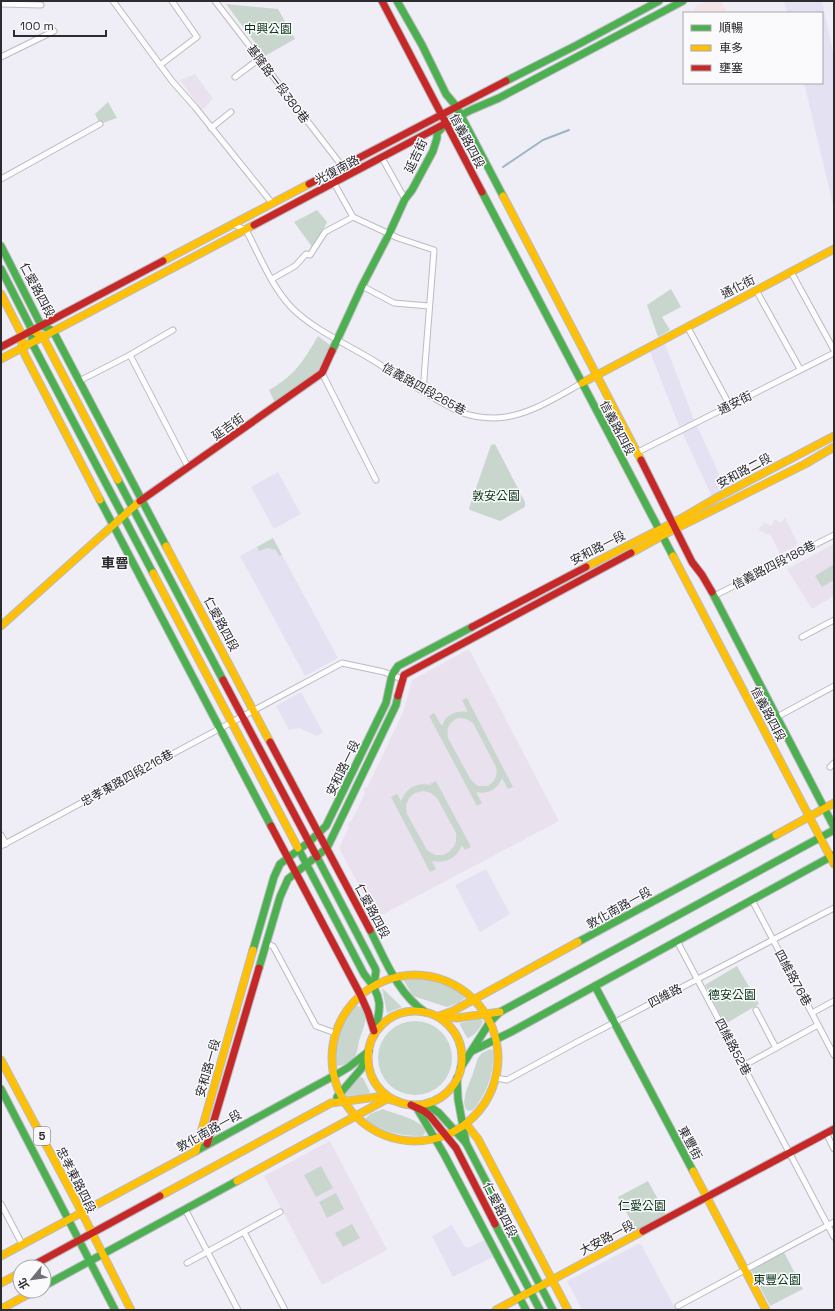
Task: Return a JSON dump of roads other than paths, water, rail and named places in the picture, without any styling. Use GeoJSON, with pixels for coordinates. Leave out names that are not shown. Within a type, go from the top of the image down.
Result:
{"type":"FeatureCollection","features":[{"type":"Feature","properties":{"kind":"main road","name":"信義路四段"},"geometry":{"type":"LineString","coordinates":[[382,1],[820,838],[832,856],[834,864]]}},
{"type":"Feature","properties":{"kind":"main road","name":"信義路四段"},"geometry":{"type":"LineString","coordinates":[[397,1],[446,94],[456,106],[692,562],[702,575],[714,596],[834,829]]}},
{"type":"Feature","properties":{"kind":"main road","name":"光復南路"},"geometry":{"type":"LineString","coordinates":[[1,347],[456,106],[577,45],[659,1]]}},
{"type":"Feature","properties":{"kind":"main road","name":"光復南路"},"geometry":{"type":"LineString","coordinates":[[1,359],[446,123],[499,98],[683,1]]}},
{"type":"Feature","properties":{"kind":"main road","name":"延吉街"},"geometry":{"type":"LineString","coordinates":[[1,626],[142,499],[322,373],[362,286],[405,199],[412,190],[433,152],[437,133],[446,123]]}},
{"type":"Feature","properties":{"kind":"main road","name":"仁愛路四段"},"geometry":{"type":"LineString","coordinates":[[1,246],[41,325],[53,332],[394,977],[406,997],[413,1005],[425,1012]]}},
{"type":"Feature","properties":{"kind":"main road","name":"通化街"},"geometry":{"type":"LineString","coordinates":[[582,383],[834,249]]}},
{"type":"Feature","properties":{"kind":"main road","name":"仁愛路四段"},"geometry":{"type":"LineString","coordinates":[[1,269],[32,330],[32,343],[366,977],[374,985]]}},
{"type":"Feature","properties":{"kind":"main road"},"geometry":{"type":"LineString","coordinates":[[1,294],[22,335],[22,348],[113,525],[360,994],[368,1012],[374,1033]]}},
{"type":"Feature","properties":{"kind":"main road","name":"仁愛路四段"},"geometry":{"type":"LineString","coordinates":[[32,330],[43,337],[376,972],[374,985],[380,1010],[374,1033]]}},
{"type":"Feature","properties":{"kind":"main road","name":"安和路二段"},"geometry":{"type":"LineString","coordinates":[[674,526],[834,436]]}},
{"type":"Feature","properties":{"kind":"main road","name":"安和路二段"},"geometry":{"type":"LineString","coordinates":[[667,529],[805,464],[834,447]]}},
{"type":"Feature","properties":{"kind":"main road","name":"安和路一段"},"geometry":{"type":"LineString","coordinates":[[207,1144],[280,897],[288,879],[306,863],[327,848],[396,705],[402,679],[406,674],[581,581],[667,529]]}},
{"type":"Feature","properties":{"kind":"main road","name":"安和路一段"},"geometry":{"type":"LineString","coordinates":[[196,1150],[274,877],[280,864],[319,834],[326,826],[386,703],[394,672],[400,665],[660,533]]}},
{"type":"Feature","properties":{"kind":"main road","name":"敦化南路一段"},"geometry":{"type":"LineString","coordinates":[[436,1016],[453,1011],[474,1000],[834,803]]}},
{"type":"Feature","properties":{"kind":"main road"},"geometry":{"type":"LineString","coordinates":[[331,1103],[377,1097],[408,1104],[426,1104],[436,1100],[452,1087],[461,1067],[490,1022],[500,1012],[834,829]]}},
{"type":"Feature","properties":{"kind":"main road"},"geometry":{"type":"LineString","coordinates":[[472,1051],[595,986],[832,856]]}},
{"type":"Feature","properties":{"kind":"main road"},"geometry":{"type":"LineString","coordinates":[[420,974],[437,977],[457,986],[474,1000],[486,1013],[490,1022],[496,1039],[498,1059],[496,1078],[486,1102],[476,1115],[465,1125],[446,1136],[436,1139],[408,1141],[394,1139],[377,1132],[355,1116],[340,1094],[333,1075],[332,1056],[335,1033],[345,1012],[360,994],[374,985],[394,977],[420,974]]}},
{"type":"Feature","properties":{"kind":"main road","name":"東豐街"},"geometry":{"type":"LineString","coordinates":[[595,986],[766,1310]]}},
{"type":"Feature","properties":{"kind":"main road"},"geometry":{"type":"LineString","coordinates":[[44,1259],[331,1103],[361,1069],[369,1051],[374,1033],[384,1022],[398,1014],[406,1012],[425,1012],[441,1019],[454,1032],[461,1049],[461,1067]]}},
{"type":"Feature","properties":{"kind":"main road"},"geometry":{"type":"LineString","coordinates":[[436,1016],[457,1018],[500,1012]]}},
{"type":"Feature","properties":{"kind":"main road"},"geometry":{"type":"LineString","coordinates":[[369,1051],[369,1064],[372,1076],[386,1095],[397,1101]]}},
{"type":"Feature","properties":{"kind":"main road","name":"敦化南路一段"},"geometry":{"type":"LineString","coordinates":[[1,1256],[349,1067],[369,1051]]}},
{"type":"Feature","properties":{"kind":"main road","name":"忠孝東路四段"},"geometry":{"type":"LineString","coordinates":[[1,1060],[131,1310]]}},
{"type":"Feature","properties":{"kind":"main road","name":"仁愛路四段"},"geometry":{"type":"LineString","coordinates":[[457,1078],[458,1099],[465,1125],[466,1143]]}},
{"type":"Feature","properties":{"kind":"main road","name":"忠孝東路四段"},"geometry":{"type":"LineString","coordinates":[[1,1089],[78,1240],[116,1310]]}},
{"type":"Feature","properties":{"kind":"main road"},"geometry":{"type":"LineString","coordinates":[[52,1282],[385,1100]]}},
{"type":"Feature","properties":{"kind":"main road","name":"仁愛路四段"},"geometry":{"type":"LineString","coordinates":[[408,1104],[430,1116],[456,1148],[540,1310]]}},
{"type":"Feature","properties":{"kind":"main road","name":"仁愛路四段"},"geometry":{"type":"LineString","coordinates":[[426,1104],[439,1113],[466,1143],[553,1310]]}},
{"type":"Feature","properties":{"kind":"main road","name":"仁愛路四段"},"geometry":{"type":"LineString","coordinates":[[417,1108],[436,1139],[526,1310]]}},
{"type":"Feature","properties":{"kind":"main road","name":"仁愛路四段"},"geometry":{"type":"LineString","coordinates":[[465,1125],[478,1139],[568,1310]]}},
{"type":"Feature","properties":{"kind":"main road","name":"大安路一段"},"geometry":{"type":"LineString","coordinates":[[496,1310],[834,1128]]}},
{"type":"Feature","properties":{"kind":"main road"},"geometry":{"type":"LineString","coordinates":[[1,1283],[12,1277]]}},
{"type":"Feature","properties":{"kind":"main road"},"geometry":{"type":"LineString","coordinates":[[1,1309],[19,1299]]}},
{"type":"Feature","properties":{"kind":"street"},"geometry":{"type":"LineString","coordinates":[[113,1],[160,65],[272,203]]}},
{"type":"Feature","properties":{"kind":"street"},"geometry":{"type":"LineString","coordinates":[[160,65],[197,37],[172,1]]}},
{"type":"Feature","properties":{"kind":"street","name":"基隆路一段380巷"},"geometry":{"type":"LineString","coordinates":[[215,1],[342,166]]}},
{"type":"Feature","properties":{"kind":"street"},"geometry":{"type":"LineString","coordinates":[[1,4],[41,5]]}},
{"type":"Feature","properties":{"kind":"street"},"geometry":{"type":"LineString","coordinates":[[1,57],[54,31]]}},
{"type":"Feature","properties":{"kind":"street"},"geometry":{"type":"LineString","coordinates":[[235,77],[259,59]]}},
{"type":"Feature","properties":{"kind":"street"},"geometry":{"type":"LineString","coordinates":[[211,128],[231,112]]}},
{"type":"Feature","properties":{"kind":"street"},"geometry":{"type":"LineString","coordinates":[[1,179],[100,124]]}},
{"type":"Feature","properties":{"kind":"street","name":"延吉街"},"geometry":{"type":"LineString","coordinates":[[382,158],[405,199]]}},
{"type":"Feature","properties":{"kind":"street"},"geometry":{"type":"LineString","coordinates":[[334,183],[353,217],[389,234],[434,250],[423,391]]}},
{"type":"Feature","properties":{"kind":"street"},"geometry":{"type":"LineString","coordinates":[[272,279],[295,266],[306,254],[310,255],[325,232],[353,217]]}},
{"type":"Feature","properties":{"kind":"street"},"geometry":{"type":"LineString","coordinates":[[232,224],[246,230]]}},
{"type":"Feature","properties":{"kind":"street","name":"信義路四段265巷"},"geometry":{"type":"LineString","coordinates":[[246,230],[280,294],[293,308],[318,329],[338,339],[423,391],[465,414],[479,417],[498,418],[517,415],[528,412],[582,383]]}},
{"type":"Feature","properties":{"kind":"street"},"geometry":{"type":"LineString","coordinates":[[791,272],[834,351]]}},
{"type":"Feature","properties":{"kind":"street"},"geometry":{"type":"LineString","coordinates":[[362,286],[394,303],[430,306]]}},
{"type":"Feature","properties":{"kind":"street"},"geometry":{"type":"LineString","coordinates":[[756,290],[800,369]]}},
{"type":"Feature","properties":{"kind":"street"},"geometry":{"type":"LineString","coordinates":[[687,326],[730,406]]}},
{"type":"Feature","properties":{"kind":"street"},"geometry":{"type":"LineString","coordinates":[[79,381],[130,355],[173,330]]}},
{"type":"Feature","properties":{"kind":"street","name":"通安街"},"geometry":{"type":"LineString","coordinates":[[636,452],[730,406],[834,351]]}},
{"type":"Feature","properties":{"kind":"street"},"geometry":{"type":"LineString","coordinates":[[130,355],[188,467]]}},
{"type":"Feature","properties":{"kind":"street"},"geometry":{"type":"LineString","coordinates":[[322,373],[376,480]]}},
{"type":"Feature","properties":{"kind":"street","name":"信義路四段186巷"},"geometry":{"type":"LineString","coordinates":[[714,596],[834,535]]}},
{"type":"Feature","properties":{"kind":"street"},"geometry":{"type":"LineString","coordinates":[[802,637],[834,620]]}},
{"type":"Feature","properties":{"kind":"street","name":"忠孝東路四段216巷"},"geometry":{"type":"LineString","coordinates":[[3,845],[342,663],[392,675],[402,679]]}},
{"type":"Feature","properties":{"kind":"street"},"geometry":{"type":"LineString","coordinates":[[777,717],[831,687]]}},
{"type":"Feature","properties":{"kind":"street"},"geometry":{"type":"LineString","coordinates":[[1,835],[3,845]]}},
{"type":"Feature","properties":{"kind":"street","name":"四維路76巷"},"geometry":{"type":"LineString","coordinates":[[752,900],[834,1055]]}},
{"type":"Feature","properties":{"kind":"street","name":"四維路"},"geometry":{"type":"LineString","coordinates":[[496,1078],[507,1080],[834,908]]}},
{"type":"Feature","properties":{"kind":"street","name":"四維路52巷"},"geometry":{"type":"LineString","coordinates":[[677,941],[788,1153],[834,1237]]}},
{"type":"Feature","properties":{"kind":"street"},"geometry":{"type":"LineString","coordinates":[[267,944],[273,946],[316,1026],[335,1033]]}},
{"type":"Feature","properties":{"kind":"street"},"geometry":{"type":"LineString","coordinates":[[812,1012],[834,1000]]}},
{"type":"Feature","properties":{"kind":"street"},"geometry":{"type":"LineString","coordinates":[[756,1010],[776,1048]]}},
{"type":"Feature","properties":{"kind":"street"},"geometry":{"type":"LineString","coordinates":[[743,1066],[818,1025]]}},
{"type":"Feature","properties":{"kind":"street"},"geometry":{"type":"LineString","coordinates":[[826,1133],[834,1149]]}},
{"type":"Feature","properties":{"kind":"street"},"geometry":{"type":"LineString","coordinates":[[1,1204],[22,1244]]}},
{"type":"Feature","properties":{"kind":"street"},"geometry":{"type":"LineString","coordinates":[[185,1209],[238,1310]]}},
{"type":"Feature","properties":{"kind":"street"},"geometry":{"type":"LineString","coordinates":[[187,1263],[280,1212]]}},
{"type":"Feature","properties":{"kind":"street"},"geometry":{"type":"LineString","coordinates":[[678,1306],[834,1222]]}},
{"type":"Feature","properties":{"kind":"street"},"geometry":{"type":"LineString","coordinates":[[244,1232],[284,1308]]}},
{"type":"Feature","properties":{"kind":"waterway"},"geometry":{"type":"LineString","coordinates":[[503,167],[543,140],[569,130]]}},
{"type":"Feature","properties":{"kind":"district","name":"車罾"},"geometry":{"type":"Point","coordinates":[115,563]}},
{"type":"Feature","properties":{"kind":"park label","name":"中興公園"},"geometry":{"type":"Point","coordinates":[268,29]}},
{"type":"Feature","properties":{"kind":"park label","name":"敦安公園"},"geometry":{"type":"Point","coordinates":[496,496]}},
{"type":"Feature","properties":{"kind":"park label","name":"德安公園"},"geometry":{"type":"Point","coordinates":[732,995]}},
{"type":"Feature","properties":{"kind":"park label","name":"仁愛公園"},"geometry":{"type":"Point","coordinates":[642,1206]}},
{"type":"Feature","properties":{"kind":"park label","name":"東豐公園"},"geometry":{"type":"Point","coordinates":[777,1280]}}]}
